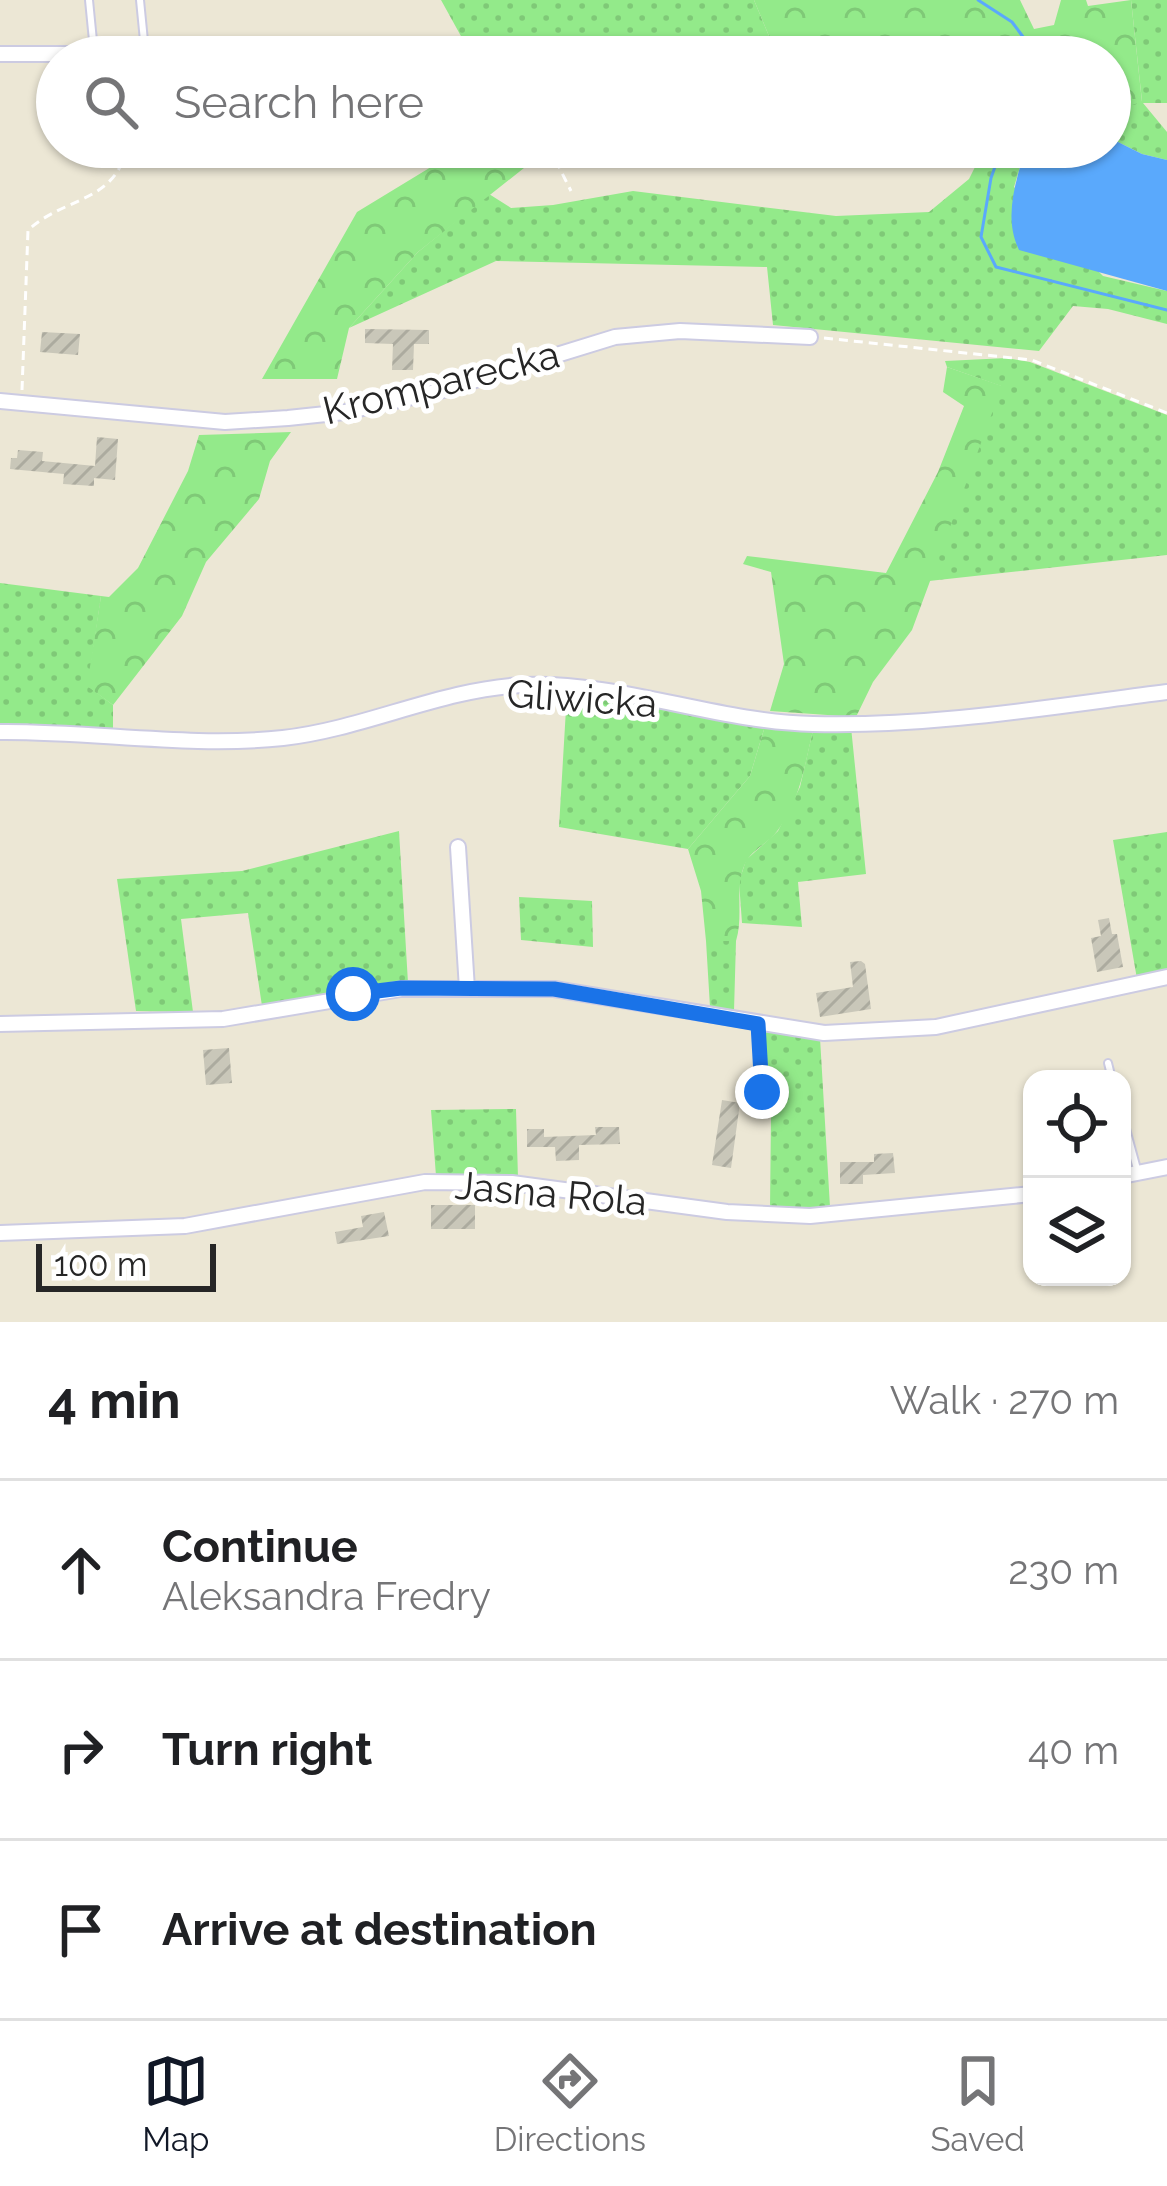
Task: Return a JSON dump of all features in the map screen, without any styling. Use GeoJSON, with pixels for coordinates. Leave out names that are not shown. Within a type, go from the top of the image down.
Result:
{"type":"FeatureCollection","features":[{"type":"Feature","properties":{"kind":"street"},"geometry":{"type":"LineString","coordinates":[[0,54],[36,54]]}},
{"type":"Feature","properties":{"kind":"street","name":"Kromparecka"},"geometry":{"type":"LineString","coordinates":[[0,400],[225,422],[288,418],[345,412],[440,391],[615,337],[680,331],[810,337]]}},
{"type":"Feature","properties":{"kind":"street","name":"Gliwicka"},"geometry":{"type":"LineString","coordinates":[[0,732],[282,738],[466,694],[524,685],[813,724],[994,715],[1167,692]]}},
{"type":"Feature","properties":{"kind":"street"},"geometry":{"type":"LineString","coordinates":[[458,847],[467,989]]}},
{"type":"Feature","properties":{"kind":"street"},"geometry":{"type":"LineString","coordinates":[[0,1024],[223,1018],[401,988],[593,994],[824,1034],[936,1027],[1167,977]]}},
{"type":"Feature","properties":{"kind":"street"},"geometry":{"type":"LineString","coordinates":[[1131,1174],[1167,1167]]}},
{"type":"Feature","properties":{"kind":"street","name":"Jasna Rola"},"geometry":{"type":"LineString","coordinates":[[0,1233],[185,1226],[425,1182],[512,1183],[727,1212],[810,1216],[1023,1195]]}},
{"type":"Feature","properties":{"kind":"lane"},"geometry":{"type":"LineString","coordinates":[[89,0],[92,36]]}},
{"type":"Feature","properties":{"kind":"lane"},"geometry":{"type":"LineString","coordinates":[[140,0],[143,36]]}},
{"type":"Feature","properties":{"kind":"lane"},"geometry":{"type":"LineString","coordinates":[[1108,1063],[1110,1070]]}},
{"type":"Feature","properties":{"kind":"path"},"geometry":{"type":"LineString","coordinates":[[22,404],[28,230],[44,217],[105,188],[123,168]]}},
{"type":"Feature","properties":{"kind":"path"},"geometry":{"type":"LineString","coordinates":[[560,168],[571,191]]}},
{"type":"Feature","properties":{"kind":"path"},"geometry":{"type":"LineString","coordinates":[[810,337],[1032,360],[1167,413]]}},
{"type":"Feature","properties":{"kind":"path"},"geometry":{"type":"LineString","coordinates":[[758,1024],[763,1050],[758,1118]]}},
{"type":"Feature","properties":{"kind":"green space"},"geometry":{"type":"Polygon","coordinates":[[[441,0],[754,0],[769,36],[461,36],[441,0]]]}},
{"type":"Feature","properties":{"kind":"green space"},"geometry":{"type":"Polygon","coordinates":[[[754,0],[1020,0],[1034,29],[1054,25],[1061,0],[1086,0],[1088,6],[1131,0],[1142,102],[1131,105],[1131,36],[769,36],[754,0]]]}},
{"type":"Feature","properties":{"kind":"green space"},"geometry":{"type":"Polygon","coordinates":[[[1131,0],[1167,0],[1167,103],[1143,103],[1167,132],[1167,160],[1131,148],[1131,104],[1142,101],[1131,0]]]}},
{"type":"Feature","properties":{"kind":"green space"},"geometry":{"type":"Polygon","coordinates":[[[429,168],[524,168],[418,252],[349,328],[337,379],[262,379],[357,212],[429,168]]]}},
{"type":"Feature","properties":{"kind":"green space"},"geometry":{"type":"Polygon","coordinates":[[[974,168],[1020,168],[1014,187],[1103,276],[1167,291],[1167,324],[1108,309],[1073,306],[1039,351],[773,325],[767,267],[496,261],[349,328],[418,252],[489,194],[511,208],[633,191],[836,216],[929,212],[969,179],[974,168]]]}},
{"type":"Feature","properties":{"kind":"green space"},"geometry":{"type":"Polygon","coordinates":[[[1007,358],[1030,362],[1167,415],[1167,555],[929,581],[1001,386],[947,367],[945,361],[1007,358]]]}},
{"type":"Feature","properties":{"kind":"green space"},"geometry":{"type":"Polygon","coordinates":[[[947,367],[1002,386],[912,630],[873,682],[856,717],[770,711],[784,664],[771,572],[743,564],[747,556],[886,573],[938,472],[964,406],[943,392],[947,367]]]}},
{"type":"Feature","properties":{"kind":"green space"},"geometry":{"type":"Polygon","coordinates":[[[291,432],[270,461],[259,499],[206,562],[182,616],[113,705],[87,686],[101,596],[109,597],[138,568],[188,471],[199,435],[291,432]]]}},
{"type":"Feature","properties":{"kind":"green space"},"geometry":{"type":"Polygon","coordinates":[[[0,583],[101,596],[88,686],[113,705],[113,732],[0,728],[0,583]]]}},
{"type":"Feature","properties":{"kind":"green space"},"geometry":{"type":"Polygon","coordinates":[[[567,692],[765,726],[750,776],[688,849],[559,827],[567,692]]]}},
{"type":"Feature","properties":{"kind":"green space"},"geometry":{"type":"Polygon","coordinates":[[[765,726],[813,730],[801,782],[778,830],[745,864],[736,941],[706,941],[701,891],[688,849],[750,776],[765,726]]]}},
{"type":"Feature","properties":{"kind":"green space"},"geometry":{"type":"Polygon","coordinates":[[[851,727],[866,874],[798,882],[802,927],[742,923],[739,882],[746,860],[778,831],[800,787],[813,730],[851,727]]]}},
{"type":"Feature","properties":{"kind":"green space"},"geometry":{"type":"Polygon","coordinates":[[[399,831],[408,983],[357,987],[262,1006],[248,913],[181,919],[193,1012],[136,1011],[117,879],[242,871],[399,831]]]}},
{"type":"Feature","properties":{"kind":"green space"},"geometry":{"type":"Polygon","coordinates":[[[1167,832],[1167,973],[1137,979],[1113,840],[1167,832]]]}},
{"type":"Feature","properties":{"kind":"green space"},"geometry":{"type":"Polygon","coordinates":[[[519,897],[592,901],[593,947],[521,940],[519,897]]]}},
{"type":"Feature","properties":{"kind":"green space"},"geometry":{"type":"Polygon","coordinates":[[[706,941],[736,941],[734,1011],[710,1007],[706,941]]]}},
{"type":"Feature","properties":{"kind":"green space"},"geometry":{"type":"Polygon","coordinates":[[[765,1032],[820,1038],[830,1207],[770,1208],[771,1115],[765,1032]]]}},
{"type":"Feature","properties":{"kind":"green space"},"geometry":{"type":"Polygon","coordinates":[[[516,1109],[518,1178],[436,1176],[431,1110],[516,1109]]]}},
{"type":"Feature","properties":{"kind":"water"},"geometry":{"type":"Polygon","coordinates":[[[1131,148],[1167,160],[1167,291],[1019,250],[1012,225],[1020,168],[1131,168],[1131,148]]]}},
{"type":"Feature","properties":{"kind":"building"},"geometry":{"type":"Polygon","coordinates":[[[365,329],[429,330],[429,344],[414,344],[413,370],[392,370],[393,344],[365,343],[365,329]]]}},
{"type":"Feature","properties":{"kind":"building"},"geometry":{"type":"Polygon","coordinates":[[[42,332],[80,334],[78,355],[40,352],[42,332]]]}},
{"type":"Feature","properties":{"kind":"building"},"geometry":{"type":"Polygon","coordinates":[[[97,437],[118,439],[115,480],[94,478],[94,486],[63,484],[64,474],[10,469],[18,450],[43,452],[42,461],[95,466],[97,437]]]}},
{"type":"Feature","properties":{"kind":"building"},"geometry":{"type":"Polygon","coordinates":[[[1109,918],[1123,967],[1097,972],[1091,938],[1101,936],[1098,920],[1109,918]]]}},
{"type":"Feature","properties":{"kind":"building"},"geometry":{"type":"Polygon","coordinates":[[[861,961],[871,1009],[820,1017],[816,993],[853,987],[850,962],[861,961]]]}},
{"type":"Feature","properties":{"kind":"building"},"geometry":{"type":"Polygon","coordinates":[[[229,1048],[232,1083],[206,1085],[203,1050],[229,1048]]]}},
{"type":"Feature","properties":{"kind":"building"},"geometry":{"type":"Polygon","coordinates":[[[722,1100],[740,1103],[731,1168],[712,1165],[722,1100]]]}},
{"type":"Feature","properties":{"kind":"building"},"geometry":{"type":"Polygon","coordinates":[[[595,1127],[619,1127],[620,1144],[579,1145],[579,1160],[556,1161],[555,1147],[527,1147],[527,1129],[544,1129],[544,1137],[596,1135],[595,1127]]]}},
{"type":"Feature","properties":{"kind":"building"},"geometry":{"type":"Polygon","coordinates":[[[893,1153],[895,1173],[863,1175],[863,1184],[840,1184],[840,1162],[874,1162],[874,1154],[893,1153]]]}},
{"type":"Feature","properties":{"kind":"building"},"geometry":{"type":"Polygon","coordinates":[[[431,1205],[475,1205],[475,1229],[431,1229],[431,1205]]]}},
{"type":"Feature","properties":{"kind":"building"},"geometry":{"type":"Polygon","coordinates":[[[384,1212],[389,1236],[337,1244],[335,1232],[363,1227],[361,1216],[384,1212]]]}},
{"type":"Feature","properties":{"kind":"waterway"},"geometry":{"type":"LineString","coordinates":[[978,0],[1012,22],[1022,36]]}},
{"type":"Feature","properties":{"kind":"waterway"},"geometry":{"type":"LineString","coordinates":[[995,168],[981,237],[996,267],[1167,310]]}},
{"type":"Feature","properties":{"kind":"route"},"geometry":{"type":"LineString","coordinates":[[353,994],[401,988],[554,989],[758,1024],[762,1092]]}}]}
